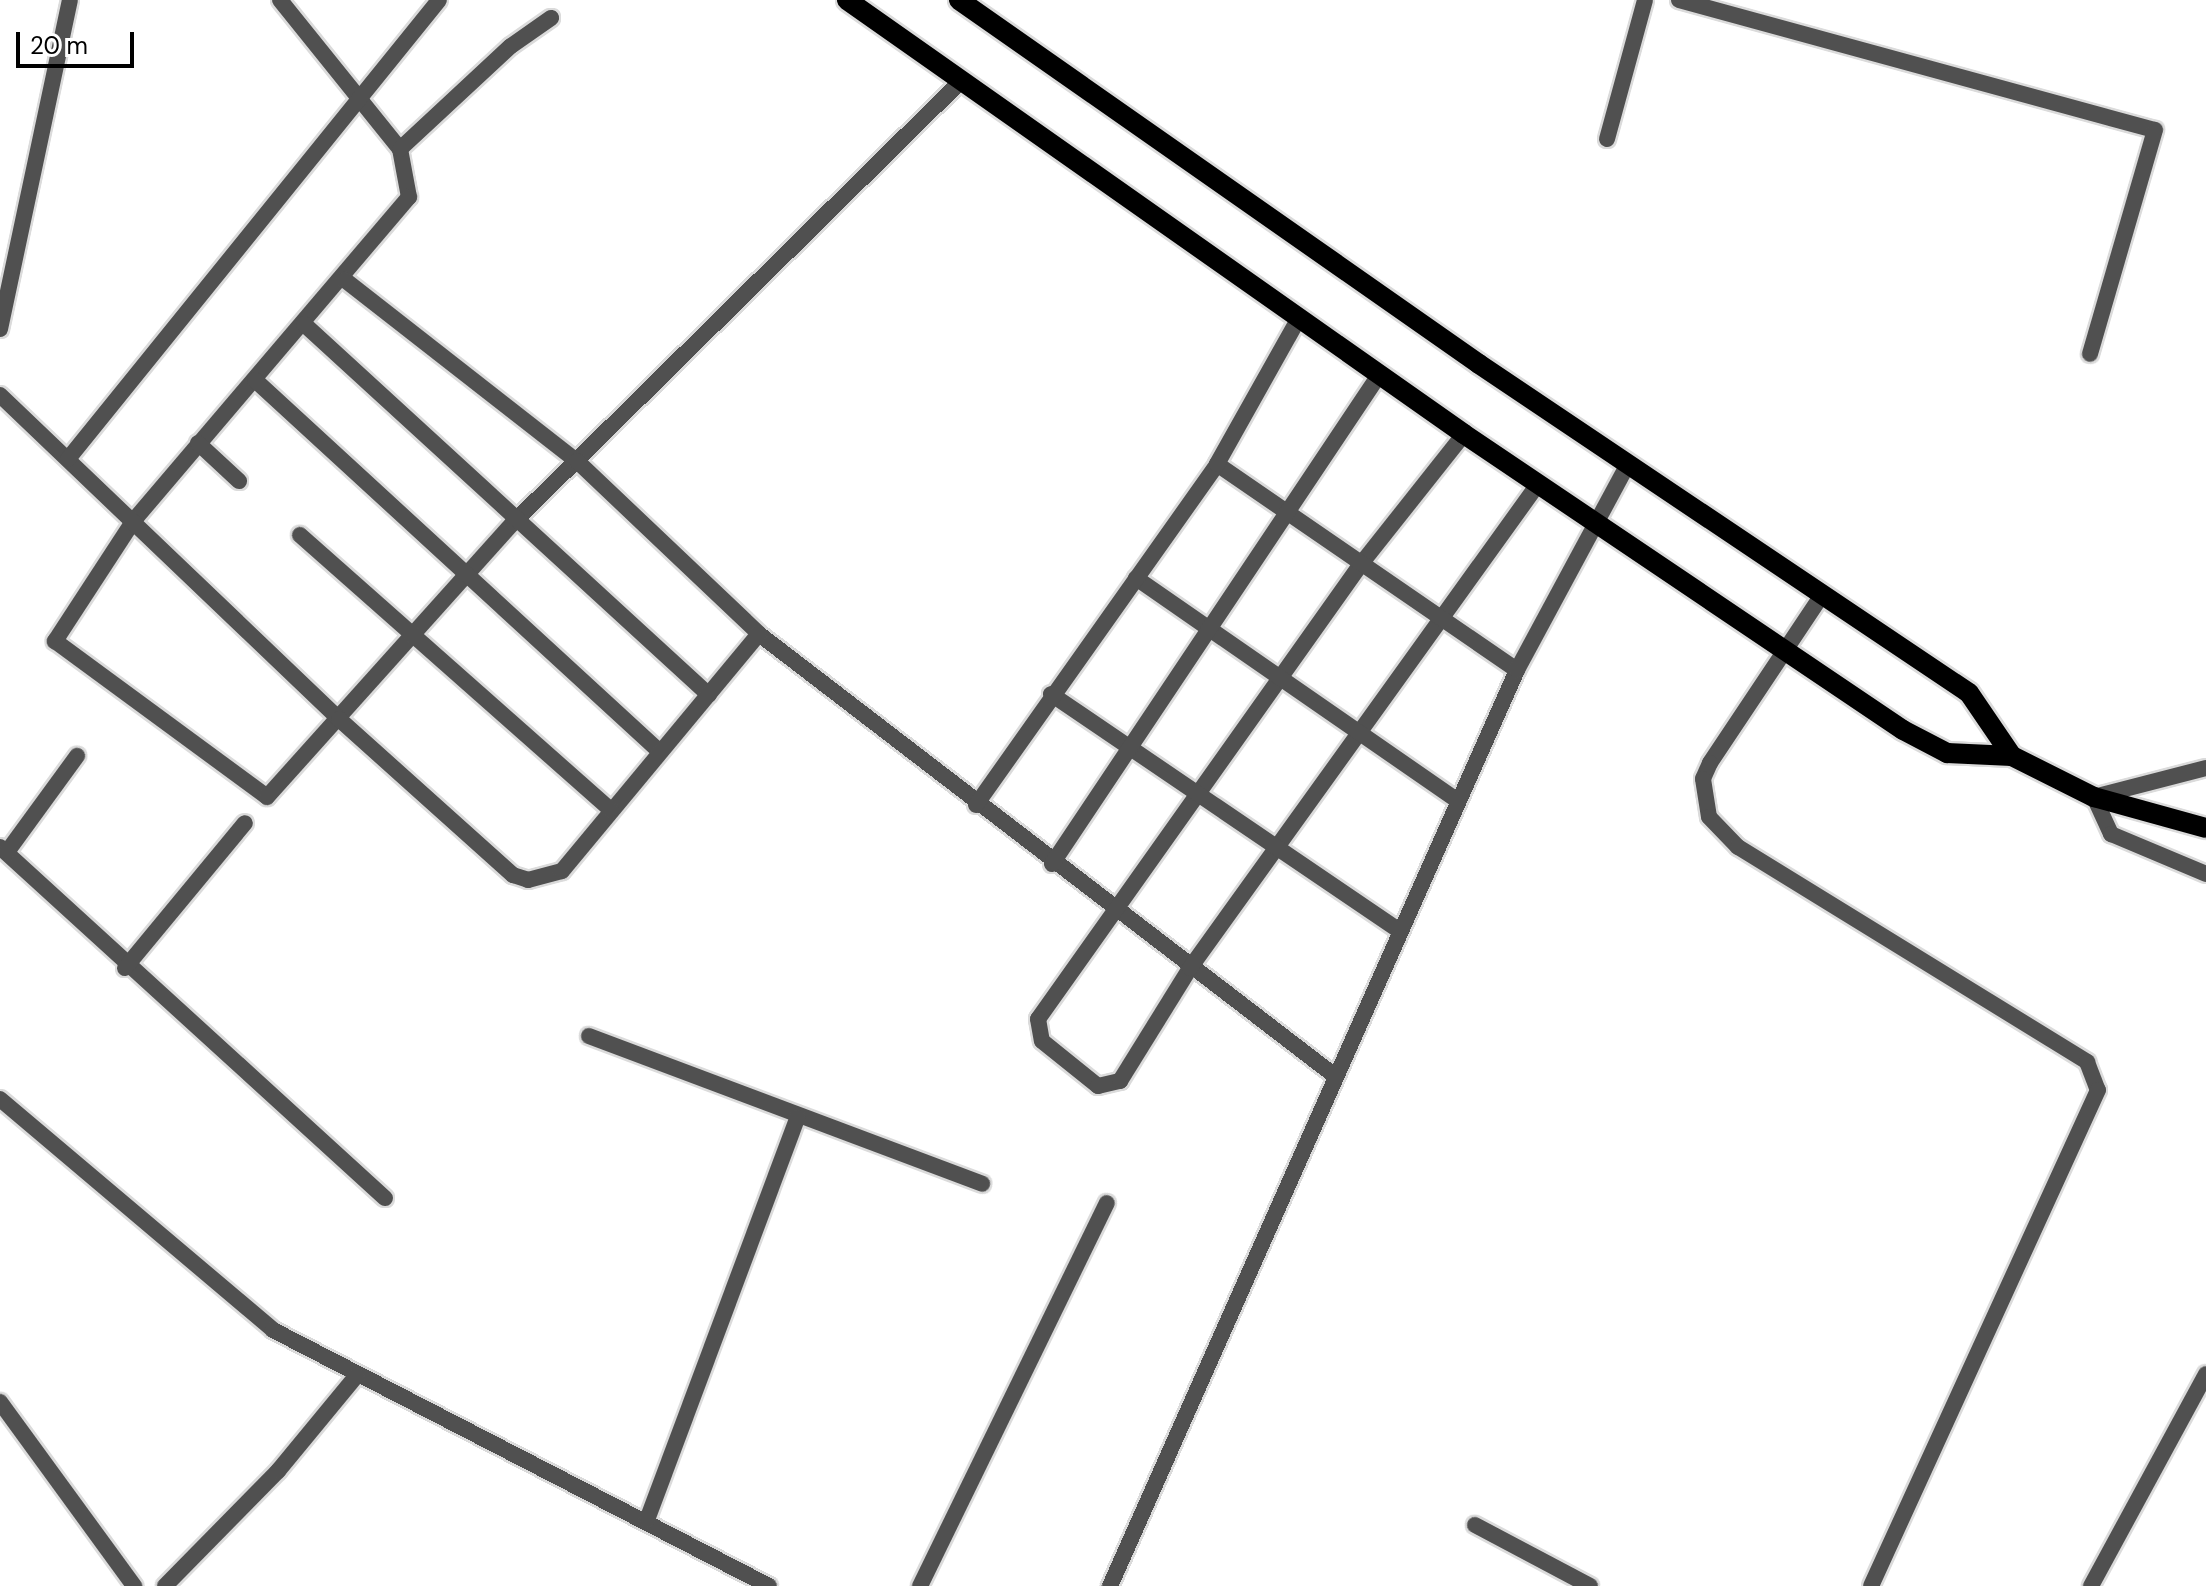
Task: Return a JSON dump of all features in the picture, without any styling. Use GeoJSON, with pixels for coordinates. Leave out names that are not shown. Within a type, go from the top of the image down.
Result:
{"type":"FeatureCollection","features":[{"type":"Feature","properties":{"kind":"main road"},"geometry":{"type":"LineString","coordinates":[[847,0],[1464,434],[1600,521],[1783,650],[1947,753],[2012,756],[2094,797],[2206,828]]}},
{"type":"Feature","properties":{"kind":"main road"},"geometry":{"type":"LineString","coordinates":[[959,0],[1628,464],[1969,693],[2012,756]]}},
{"type":"Feature","properties":{"kind":"street"},"geometry":{"type":"LineString","coordinates":[[0,329],[70,0]]}},
{"type":"Feature","properties":{"kind":"street"},"geometry":{"type":"LineString","coordinates":[[280,0],[356,99],[400,149],[409,197],[345,280],[198,443],[134,520],[55,641],[267,797],[467,578],[513,523],[962,80]]}},
{"type":"Feature","properties":{"kind":"street"},"geometry":{"type":"LineString","coordinates":[[68,459],[439,0]]}},
{"type":"Feature","properties":{"kind":"street"},"geometry":{"type":"LineString","coordinates":[[1607,139],[1645,0]]}},
{"type":"Feature","properties":{"kind":"street"},"geometry":{"type":"LineString","coordinates":[[1679,0],[2155,130],[2090,354]]}},
{"type":"Feature","properties":{"kind":"street"},"geometry":{"type":"LineString","coordinates":[[400,149],[511,46],[551,18]]}},
{"type":"Feature","properties":{"kind":"street"},"geometry":{"type":"LineString","coordinates":[[345,280],[577,461],[759,634],[1116,914],[1335,1076]]}},
{"type":"Feature","properties":{"kind":"street"},"geometry":{"type":"LineString","coordinates":[[976,805],[1051,694],[1217,464],[1299,318]]}},
{"type":"Feature","properties":{"kind":"street"},"geometry":{"type":"LineString","coordinates":[[304,324],[513,523],[709,695]]}},
{"type":"Feature","properties":{"kind":"street"},"geometry":{"type":"LineString","coordinates":[[1052,864],[1203,628],[1379,375]]}},
{"type":"Feature","properties":{"kind":"street"},"geometry":{"type":"LineString","coordinates":[[255,380],[467,578],[659,751]]}},
{"type":"Feature","properties":{"kind":"street"},"geometry":{"type":"LineString","coordinates":[[0,395],[339,719],[513,875],[546,879],[562,871],[610,809],[759,634]]}},
{"type":"Feature","properties":{"kind":"street"},"geometry":{"type":"LineString","coordinates":[[1464,434],[1361,564],[1036,1027],[1042,1041],[1098,1086],[1120,1081],[1190,968],[1538,484]]}},
{"type":"Feature","properties":{"kind":"street"},"geometry":{"type":"LineString","coordinates":[[198,443],[239,481]]}},
{"type":"Feature","properties":{"kind":"street"},"geometry":{"type":"LineString","coordinates":[[1217,464],[1517,670]]}},
{"type":"Feature","properties":{"kind":"street"},"geometry":{"type":"LineString","coordinates":[[1110,1586],[1517,670],[1628,464]]}},
{"type":"Feature","properties":{"kind":"street"},"geometry":{"type":"LineString","coordinates":[[300,535],[610,809]]}},
{"type":"Feature","properties":{"kind":"street"},"geometry":{"type":"LineString","coordinates":[[1136,578],[1356,734],[1457,800]]}},
{"type":"Feature","properties":{"kind":"street"},"geometry":{"type":"LineString","coordinates":[[1822,595],[1783,650],[1703,779],[1703,800],[1720,834],[2087,1062],[2098,1090],[1871,1586]]}},
{"type":"Feature","properties":{"kind":"street"},"geometry":{"type":"LineString","coordinates":[[1051,694],[1201,794],[1274,849],[1400,931]]}},
{"type":"Feature","properties":{"kind":"street"},"geometry":{"type":"LineString","coordinates":[[77,756],[4,849],[125,968],[385,1198]]}},
{"type":"Feature","properties":{"kind":"street"},"geometry":{"type":"LineString","coordinates":[[2206,768],[2094,797],[2111,834],[2206,874]]}},
{"type":"Feature","properties":{"kind":"street"},"geometry":{"type":"LineString","coordinates":[[125,968],[245,823]]}},
{"type":"Feature","properties":{"kind":"street"},"geometry":{"type":"LineString","coordinates":[[589,1036],[982,1184]]}},
{"type":"Feature","properties":{"kind":"street"},"geometry":{"type":"LineString","coordinates":[[0,1099],[273,1330],[647,1520],[769,1586]]}},
{"type":"Feature","properties":{"kind":"street"},"geometry":{"type":"LineString","coordinates":[[647,1520],[798,1117]]}},
{"type":"Feature","properties":{"kind":"street"},"geometry":{"type":"LineString","coordinates":[[920,1586],[1107,1203]]}},
{"type":"Feature","properties":{"kind":"street"},"geometry":{"type":"LineString","coordinates":[[2091,1586],[2206,1374]]}},
{"type":"Feature","properties":{"kind":"street"},"geometry":{"type":"LineString","coordinates":[[165,1586],[278,1471],[357,1375]]}},
{"type":"Feature","properties":{"kind":"street"},"geometry":{"type":"LineString","coordinates":[[0,1402],[134,1586]]}},
{"type":"Feature","properties":{"kind":"street"},"geometry":{"type":"LineString","coordinates":[[1475,1525],[1590,1586]]}}]}
